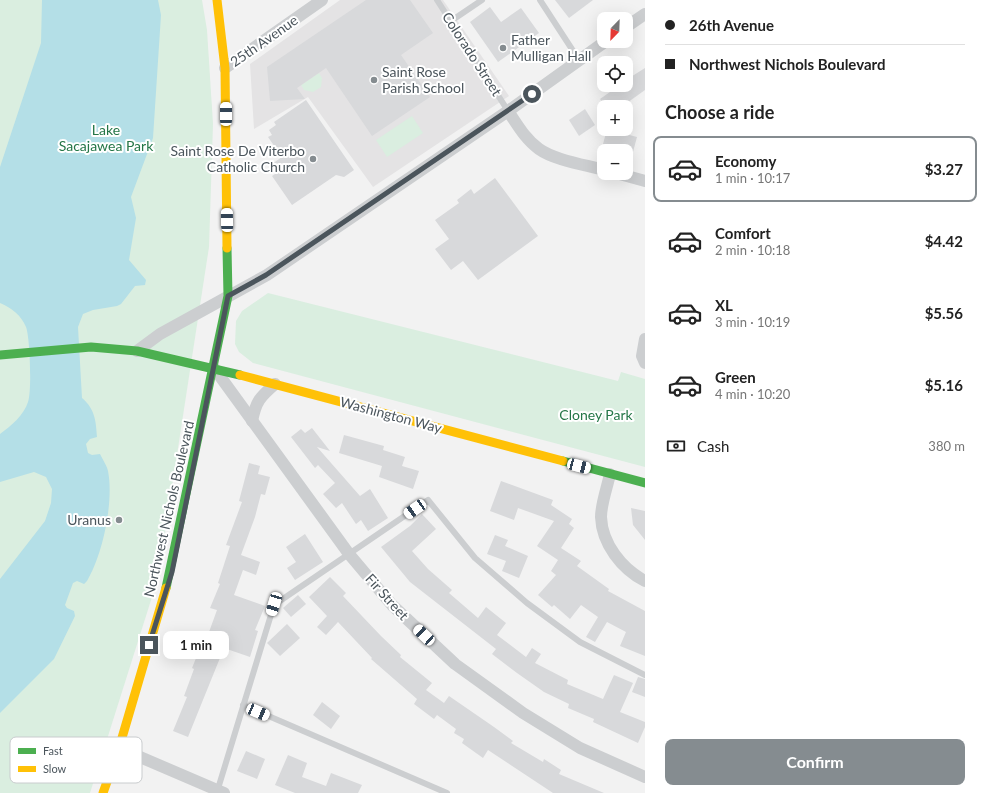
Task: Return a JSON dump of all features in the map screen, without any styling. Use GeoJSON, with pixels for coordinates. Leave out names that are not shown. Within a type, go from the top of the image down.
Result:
{"type":"FeatureCollection","features":[{"type":"Feature","properties":{"kind":"main road","name":"Northwest Nichols Boulevard"},"geometry":{"type":"LineString","coordinates":[[122,737],[172,572],[228,296],[225,68],[217,0]]}},
{"type":"Feature","properties":{"kind":"main road","name":"Washington Way"},"geometry":{"type":"LineString","coordinates":[[0,355],[91,347],[137,351],[214,368],[645,483]]}},
{"type":"Feature","properties":{"kind":"main road","name":"Northwest Nichols Boulevard"},"geometry":{"type":"LineString","coordinates":[[103,793],[107,783]]}},
{"type":"Feature","properties":{"kind":"street","name":"25th Avenue"},"geometry":{"type":"LineString","coordinates":[[225,68],[321,0]]}},
{"type":"Feature","properties":{"kind":"street"},"geometry":{"type":"LineString","coordinates":[[633,22],[645,14]]}},
{"type":"Feature","properties":{"kind":"street"},"geometry":{"type":"LineString","coordinates":[[137,351],[160,334],[266,275],[597,47]]}},
{"type":"Feature","properties":{"kind":"street","name":"Colorado Street"},"geometry":{"type":"LineString","coordinates":[[508,110],[525,136],[540,150],[556,157],[597,168]]}},
{"type":"Feature","properties":{"kind":"street"},"geometry":{"type":"LineString","coordinates":[[633,178],[645,181]]}},
{"type":"Feature","properties":{"kind":"street"},"geometry":{"type":"LineString","coordinates":[[645,339],[642,349],[645,363]]}},
{"type":"Feature","properties":{"kind":"street","name":"Fir Street"},"geometry":{"type":"LineString","coordinates":[[214,368],[349,554],[392,605],[455,664],[523,713],[580,748],[645,777]]}},
{"type":"Feature","properties":{"kind":"street"},"geometry":{"type":"LineString","coordinates":[[252,420],[254,408],[259,398],[275,384]]}},
{"type":"Feature","properties":{"kind":"street"},"geometry":{"type":"LineString","coordinates":[[610,474],[601,516],[603,531],[610,547],[624,566],[645,581]]}},
{"type":"Feature","properties":{"kind":"street"},"geometry":{"type":"LineString","coordinates":[[142,758],[219,792]]}},
{"type":"Feature","properties":{"kind":"lane","name":"Colorado Street"},"geometry":{"type":"LineString","coordinates":[[437,0],[508,110]]}},
{"type":"Feature","properties":{"kind":"lane"},"geometry":{"type":"LineString","coordinates":[[451,21],[482,0]]}},
{"type":"Feature","properties":{"kind":"lane"},"geometry":{"type":"LineString","coordinates":[[540,0],[579,60]]}},
{"type":"Feature","properties":{"kind":"lane"},"geometry":{"type":"LineString","coordinates":[[219,792],[243,705],[274,604],[428,500],[475,558],[527,603],[580,642],[645,675]]}},
{"type":"Feature","properties":{"kind":"lane"},"geometry":{"type":"LineString","coordinates":[[243,705],[447,793]]}},
{"type":"Feature","properties":{"kind":"shaded area","name":"Saint Rose Parish School"},"geometry":{"type":"Polygon","coordinates":[[[340,0],[443,0],[509,96],[373,187],[308,97],[254,129],[250,64],[340,0]]]}},
{"type":"Feature","properties":{"kind":"green space","name":"Lake Sacajawea Park"},"geometry":{"type":"Polygon","coordinates":[[[0,0],[202,0],[207,30],[213,124],[209,247],[158,578],[108,737],[10,737],[10,783],[93,783],[90,793],[0,793],[0,0]]]}},
{"type":"Feature","properties":{"kind":"green space"},"geometry":{"type":"Polygon","coordinates":[[[319,73],[322,78],[321,87],[313,92],[304,90],[301,85],[319,73]]]}},
{"type":"Feature","properties":{"kind":"green space"},"geometry":{"type":"Polygon","coordinates":[[[412,116],[423,133],[387,157],[376,140],[412,116]]]}},
{"type":"Feature","properties":{"kind":"green space","name":"Cloney Park"},"geometry":{"type":"Polygon","coordinates":[[[268,293],[618,381],[621,372],[645,379],[645,467],[253,363],[239,352],[235,344],[236,321],[242,311],[268,293]]]}},
{"type":"Feature","properties":{"kind":"water"},"geometry":{"type":"Polygon","coordinates":[[[42,0],[158,0],[161,15],[153,138],[131,197],[136,218],[129,260],[146,280],[145,285],[135,286],[121,304],[93,310],[83,314],[78,327],[82,398],[90,406],[94,416],[97,437],[90,439],[86,444],[88,453],[92,455],[100,454],[108,471],[110,497],[106,527],[98,557],[87,581],[84,584],[77,581],[73,583],[65,605],[67,608],[74,611],[75,616],[54,659],[0,713],[0,579],[45,521],[51,503],[52,489],[46,477],[34,472],[0,482],[0,434],[17,420],[26,407],[29,396],[30,377],[29,342],[26,327],[16,312],[0,303],[0,167],[41,43],[42,0]]]}},
{"type":"Feature","properties":{"kind":"building"},"geometry":{"type":"Polygon","coordinates":[[[366,0],[410,0],[433,33],[401,55],[430,97],[372,136],[326,68],[297,88],[305,99],[270,101],[267,67],[366,0]]]}},
{"type":"Feature","properties":{"kind":"building"},"geometry":{"type":"Polygon","coordinates":[[[555,0],[593,0],[569,18],[555,0]]]}},
{"type":"Feature","properties":{"kind":"building","name":"Father Mulligan Hall"},"geometry":{"type":"Polygon","coordinates":[[[490,7],[501,22],[521,8],[539,33],[498,62],[470,22],[490,7]]]}},
{"type":"Feature","properties":{"kind":"building"},"geometry":{"type":"Polygon","coordinates":[[[645,68],[645,90],[631,100],[600,99],[610,92],[633,92],[633,76],[645,68]]]}},
{"type":"Feature","properties":{"kind":"building","name":"Saint Rose De Viterbo Catholic Church"},"geometry":{"type":"Polygon","coordinates":[[[306,100],[354,170],[344,177],[336,175],[292,205],[272,176],[275,174],[269,166],[282,157],[268,137],[272,135],[269,130],[276,125],[274,122],[306,100]]]}},
{"type":"Feature","properties":{"kind":"building"},"geometry":{"type":"Polygon","coordinates":[[[585,109],[595,125],[579,136],[569,120],[585,109]]]}},
{"type":"Feature","properties":{"kind":"building"},"geometry":{"type":"Polygon","coordinates":[[[605,136],[637,137],[633,152],[633,144],[603,144],[605,136]]]}},
{"type":"Feature","properties":{"kind":"building"},"geometry":{"type":"Polygon","coordinates":[[[495,178],[538,236],[478,280],[463,261],[451,270],[435,249],[449,239],[435,220],[459,203],[457,200],[471,189],[474,194],[495,178]]]}},
{"type":"Feature","properties":{"kind":"building"},"geometry":{"type":"Polygon","coordinates":[[[312,428],[330,451],[317,447],[360,496],[370,489],[388,518],[368,531],[361,520],[356,524],[342,503],[336,508],[323,494],[335,483],[318,465],[315,468],[291,437],[301,429],[305,433],[312,428]]]}},
{"type":"Feature","properties":{"kind":"building"},"geometry":{"type":"Polygon","coordinates":[[[344,435],[384,446],[383,450],[405,457],[402,466],[419,471],[413,489],[379,477],[382,466],[339,453],[344,435]]]}},
{"type":"Feature","properties":{"kind":"building"},"geometry":{"type":"Polygon","coordinates":[[[249,463],[260,466],[258,474],[270,477],[265,495],[261,494],[255,517],[241,555],[260,562],[256,575],[243,570],[234,595],[265,606],[255,630],[258,631],[250,657],[224,648],[188,737],[173,731],[187,697],[184,696],[194,669],[192,668],[203,641],[201,641],[205,631],[209,632],[217,610],[210,608],[220,584],[218,583],[230,546],[226,545],[242,502],[239,501],[249,463]]]}},
{"type":"Feature","properties":{"kind":"building"},"geometry":{"type":"Polygon","coordinates":[[[501,481],[553,500],[551,505],[572,519],[569,524],[574,528],[561,548],[581,561],[577,566],[609,589],[608,591],[645,611],[645,656],[620,646],[626,632],[607,622],[595,642],[586,637],[598,617],[581,605],[570,619],[554,605],[552,607],[538,595],[556,575],[551,571],[558,560],[537,546],[554,521],[518,508],[514,520],[490,511],[501,481]]]}},
{"type":"Feature","properties":{"kind":"building"},"geometry":{"type":"Polygon","coordinates":[[[631,508],[645,511],[645,540],[633,525],[631,508]]]}},
{"type":"Feature","properties":{"kind":"building"},"geometry":{"type":"Polygon","coordinates":[[[422,514],[436,529],[412,551],[428,569],[452,590],[449,593],[478,618],[486,607],[506,623],[497,635],[526,657],[532,648],[541,654],[535,663],[568,680],[567,684],[603,699],[614,675],[633,683],[620,712],[645,722],[645,727],[638,743],[593,722],[594,719],[568,708],[569,704],[544,692],[517,673],[492,654],[496,649],[410,582],[381,547],[410,526],[422,514]]]}},
{"type":"Feature","properties":{"kind":"building"},"geometry":{"type":"Polygon","coordinates":[[[305,534],[323,562],[295,580],[287,568],[296,562],[286,547],[305,534]]]}},
{"type":"Feature","properties":{"kind":"building"},"geometry":{"type":"Polygon","coordinates":[[[495,535],[508,540],[505,546],[528,556],[519,578],[502,571],[506,561],[487,554],[495,535]]]}},
{"type":"Feature","properties":{"kind":"building"},"geometry":{"type":"Polygon","coordinates":[[[330,577],[346,593],[343,596],[401,655],[400,657],[432,683],[426,690],[444,703],[449,696],[513,741],[511,743],[543,762],[544,759],[561,770],[559,774],[604,793],[553,793],[488,750],[483,758],[462,743],[464,739],[454,733],[456,729],[437,715],[434,719],[414,704],[417,699],[371,659],[372,658],[338,622],[326,635],[317,627],[327,616],[309,597],[330,577]]]}},
{"type":"Feature","properties":{"kind":"building"},"geometry":{"type":"Polygon","coordinates":[[[298,595],[306,604],[291,617],[283,608],[298,595]]]}},
{"type":"Feature","properties":{"kind":"building"},"geometry":{"type":"Polygon","coordinates":[[[287,624],[300,638],[280,656],[267,643],[287,624]]]}},
{"type":"Feature","properties":{"kind":"building"},"geometry":{"type":"Polygon","coordinates":[[[638,677],[645,679],[645,697],[632,692],[638,677]]]}},
{"type":"Feature","properties":{"kind":"building"},"geometry":{"type":"Polygon","coordinates":[[[322,702],[340,716],[331,729],[313,715],[322,702]]]}},
{"type":"Feature","properties":{"kind":"building"},"geometry":{"type":"Polygon","coordinates":[[[246,751],[265,759],[257,779],[237,771],[246,751]]]}},
{"type":"Feature","properties":{"kind":"building"},"geometry":{"type":"Polygon","coordinates":[[[288,755],[307,763],[302,777],[326,786],[331,773],[362,785],[358,793],[295,793],[275,785],[288,755]]]}},
{"type":"Feature","properties":{"kind":"traffic: fast"},"geometry":{"type":"LineString","coordinates":[[166,588],[228,296],[227,248]]}},
{"type":"Feature","properties":{"kind":"traffic: fast"},"geometry":{"type":"LineString","coordinates":[[0,355],[91,347],[137,351],[240,375]]}},
{"type":"Feature","properties":{"kind":"traffic: fast"},"geometry":{"type":"LineString","coordinates":[[563,461],[645,483]]}},
{"type":"Feature","properties":{"kind":"traffic: slow"},"geometry":{"type":"LineString","coordinates":[[217,0],[225,68],[227,248]]}},
{"type":"Feature","properties":{"kind":"traffic: slow"},"geometry":{"type":"LineString","coordinates":[[240,375],[563,461]]}},
{"type":"Feature","properties":{"kind":"traffic: slow"},"geometry":{"type":"LineString","coordinates":[[122,737],[166,588]]}},
{"type":"Feature","properties":{"kind":"traffic: slow"},"geometry":{"type":"LineString","coordinates":[[103,793],[107,783]]}},
{"type":"Feature","properties":{"kind":"place","name":"Father Mulligan Hall"},"geometry":{"type":"Point","coordinates":[503,48]}},
{"type":"Feature","properties":{"kind":"place","name":"Saint Rose Parish School"},"geometry":{"type":"Point","coordinates":[374,80]}},
{"type":"Feature","properties":{"kind":"place","name":"Saint Rose De Viterbo Catholic Church"},"geometry":{"type":"Point","coordinates":[313,159]}},
{"type":"Feature","properties":{"kind":"place","name":"Uranus"},"geometry":{"type":"Point","coordinates":[119,520]}},
{"type":"Feature","properties":{"kind":"route"},"geometry":{"type":"LineString","coordinates":[[149,645],[172,572],[228,296],[266,275],[532,94]]}}]}
